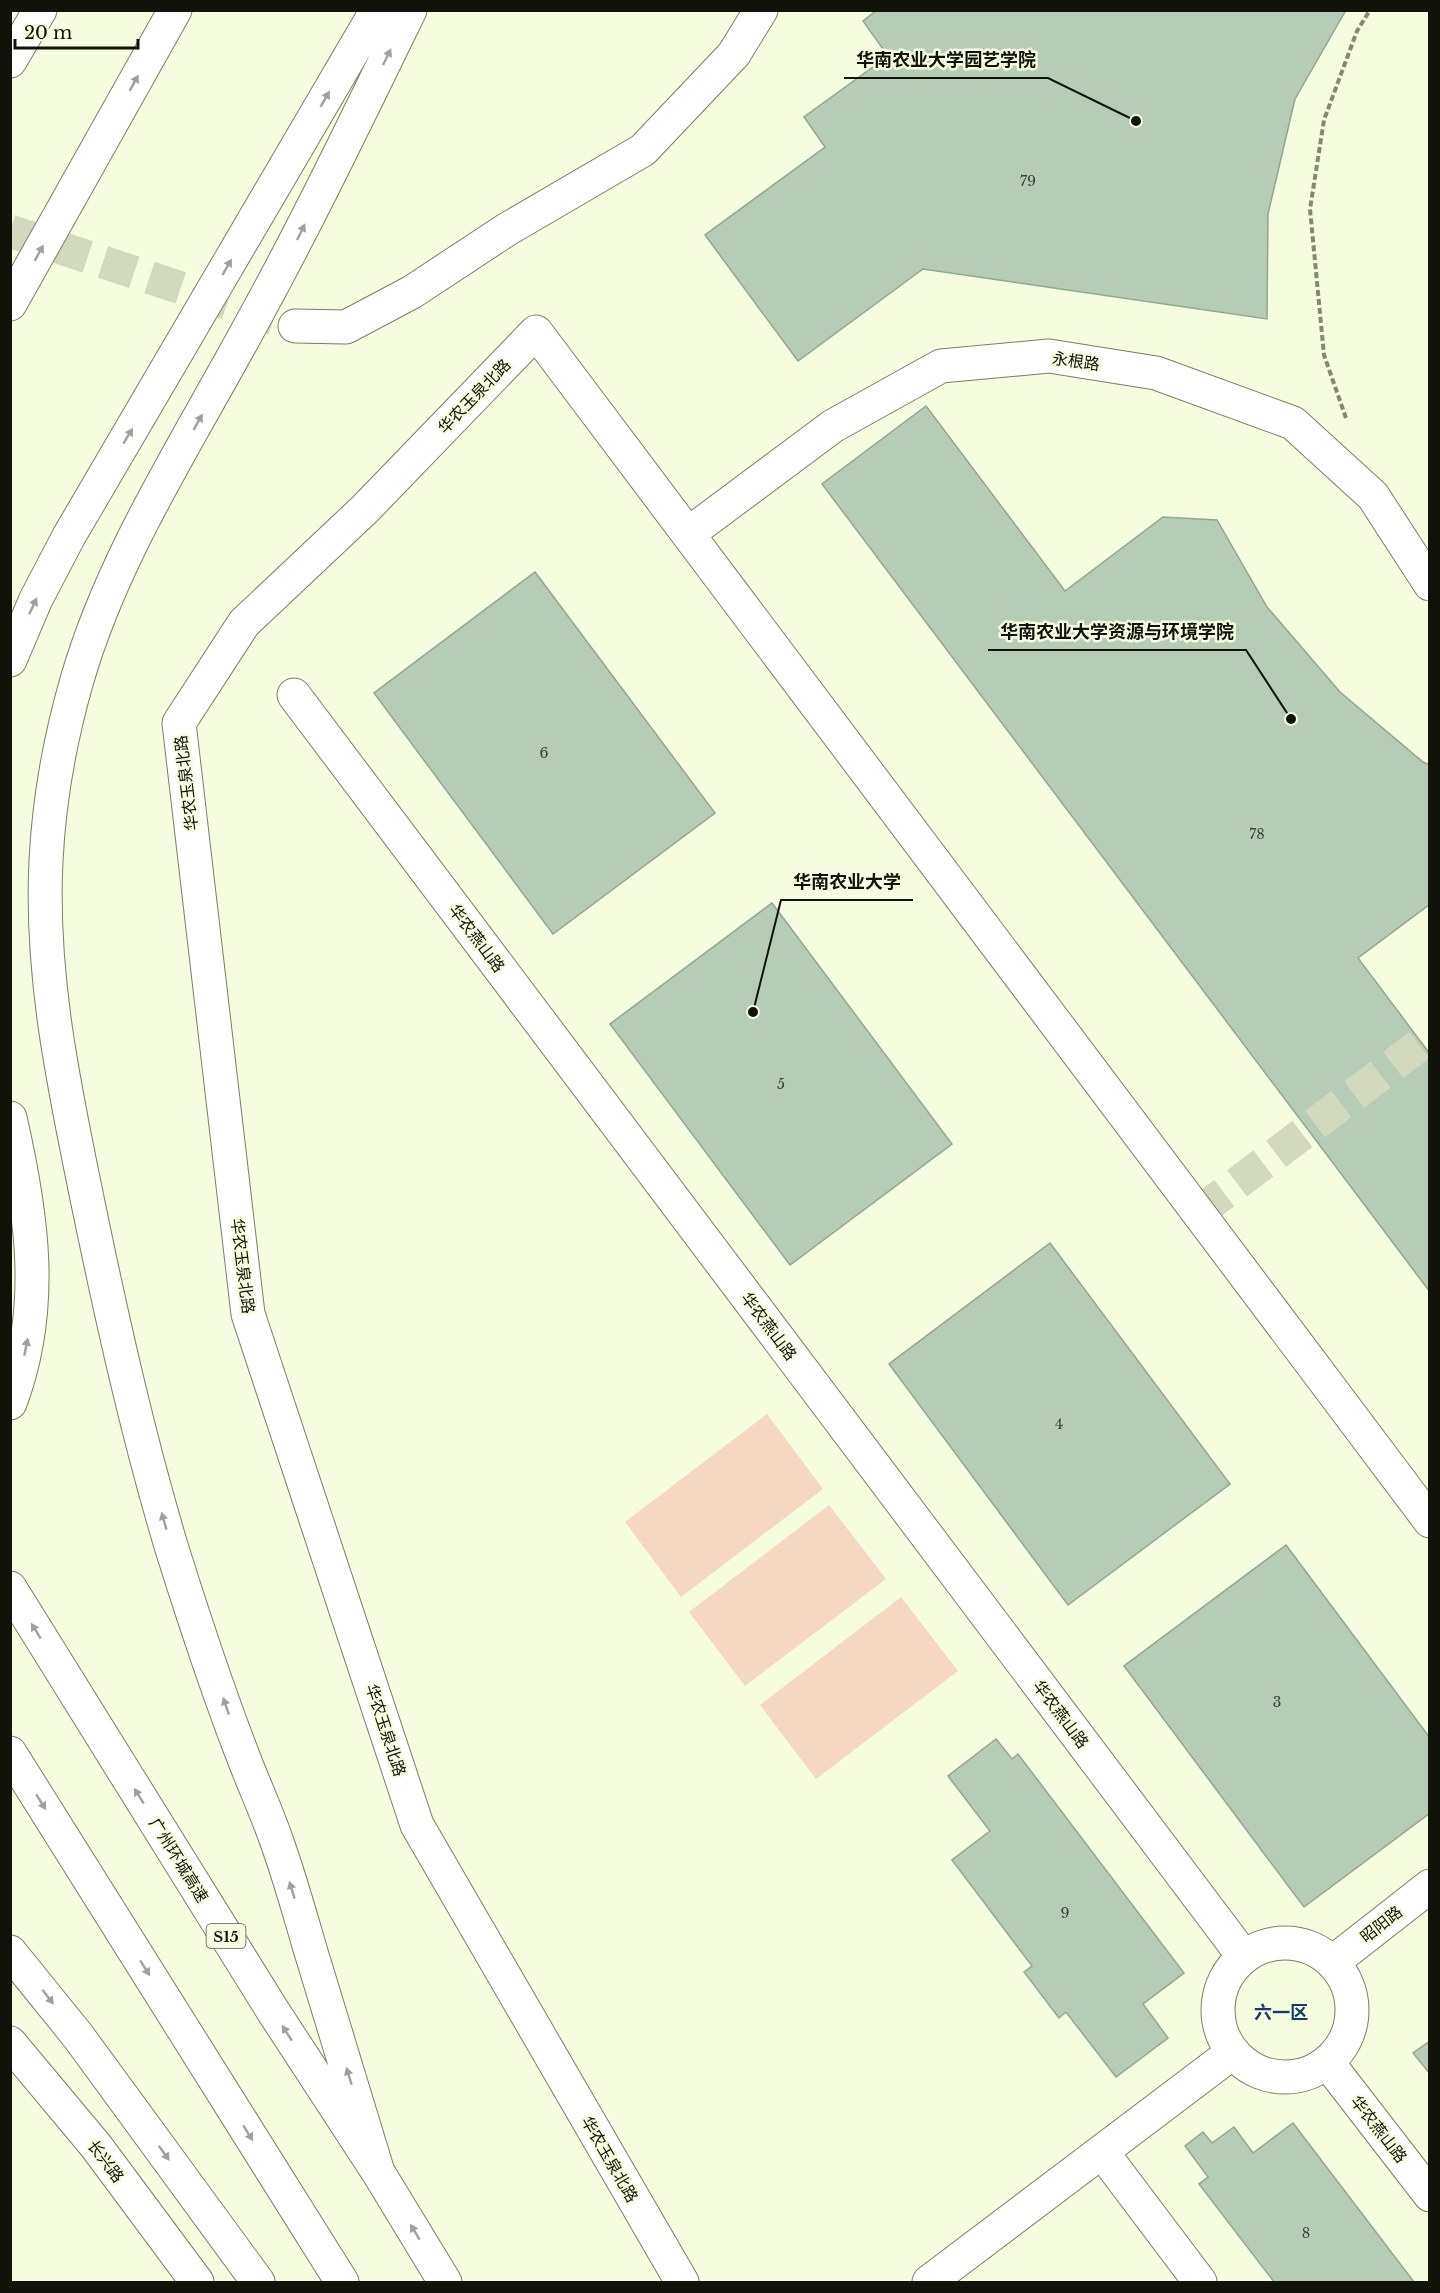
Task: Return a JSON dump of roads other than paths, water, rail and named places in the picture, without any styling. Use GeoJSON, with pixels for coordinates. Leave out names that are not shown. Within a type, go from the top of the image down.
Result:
{"type":"FeatureCollection","features":[{"type":"Feature","properties":{"kind":"main road"},"geometry":{"type":"LineString","coordinates":[[10,47],[29,10]]}},
{"type":"Feature","properties":{"kind":"main road"},"geometry":{"type":"LineString","coordinates":[[10,61],[40,10]]}},
{"type":"Feature","properties":{"kind":"main road"},"geometry":{"type":"LineString","coordinates":[[10,304],[175,10]]}},
{"type":"Feature","properties":{"kind":"main road"},"geometry":{"type":"LineString","coordinates":[[10,660],[36,598],[69,536],[377,10]]}},
{"type":"Feature","properties":{"kind":"main road"},"geometry":{"type":"LineString","coordinates":[[378,2172],[277,1841],[242,1753],[212,1667],[173,1551],[147,1461],[104,1282],[66,1094],[52,998],[46,928],[45,863],[51,798],[64,732],[78,677],[99,616],[126,555],[159,492],[293,249],[410,10]]}},
{"type":"Feature","properties":{"kind":"main road"},"geometry":{"type":"LineString","coordinates":[[295,326],[346,327],[412,292],[506,230],[644,150],[734,54],[761,10]]}},
{"type":"Feature","properties":{"kind":"main road","name":"华农玉泉北路"},"geometry":{"type":"LineString","coordinates":[[682,2283],[417,1825],[248,1314],[179,723],[244,623],[365,509],[536,332],[688,534]]}},
{"type":"Feature","properties":{"kind":"main road","name":"永根路"},"geometry":{"type":"LineString","coordinates":[[688,534],[833,426],[940,366],[1049,356],[1156,373],[1293,423],[1373,496],[1430,584]]}},
{"type":"Feature","properties":{"kind":"main road"},"geometry":{"type":"LineString","coordinates":[[688,534],[1430,1521]]}},
{"type":"Feature","properties":{"kind":"main road","name":"华农燕山路"},"geometry":{"type":"LineString","coordinates":[[294,695],[1244,1957]]}},
{"type":"Feature","properties":{"kind":"main road"},"geometry":{"type":"LineString","coordinates":[[10,1118],[30,1218],[32,1307],[26,1348],[10,1403]]}},
{"type":"Feature","properties":{"kind":"main road","name":"广州环城高速"},"geometry":{"type":"LineString","coordinates":[[10,1588],[273,2011],[378,2172],[445,2283]]}},
{"type":"Feature","properties":{"kind":"main road"},"geometry":{"type":"LineString","coordinates":[[10,1753],[342,2283]]}},
{"type":"Feature","properties":{"kind":"main road","name":"昭阳路"},"geometry":{"type":"LineString","coordinates":[[1333,1962],[1430,1886]]}},
{"type":"Feature","properties":{"kind":"main road"},"geometry":{"type":"LineString","coordinates":[[1274,1943],[1295,1943],[1315,1950],[1333,1962],[1346,1981],[1352,2003],[1351,2025],[1342,2047],[1328,2063],[1310,2074],[1289,2078],[1268,2076],[1248,2067],[1232,2053],[1222,2036],[1217,2016],[1219,1996],[1225,1978],[1244,1957],[1255,1949],[1274,1943]]}},
{"type":"Feature","properties":{"kind":"main road"},"geometry":{"type":"LineString","coordinates":[[10,1952],[78,2036],[258,2283]]}},
{"type":"Feature","properties":{"kind":"main road","name":"长兴路"},"geometry":{"type":"LineString","coordinates":[[10,2043],[96,2146],[197,2283]]}},
{"type":"Feature","properties":{"kind":"main road"},"geometry":{"type":"LineString","coordinates":[[929,2283],[1232,2053]]}},
{"type":"Feature","properties":{"kind":"main road","name":"华农燕山路"},"geometry":{"type":"LineString","coordinates":[[1328,2063],[1430,2195]]}},
{"type":"Feature","properties":{"kind":"main road"},"geometry":{"type":"LineString","coordinates":[[1102,2152],[1200,2283]]}},
{"type":"Feature","properties":{"kind":"tunnel"},"geometry":{"type":"LineString","coordinates":[[10,231],[295,326]]}},
{"type":"Feature","properties":{"kind":"tunnel"},"geometry":{"type":"LineString","coordinates":[[1198,1213],[1430,1037]]}},
{"type":"Feature","properties":{"kind":"place","name":"华南农业大学园艺学院"},"geometry":{"type":"Point","coordinates":[1136,121]}},
{"type":"Feature","properties":{"kind":"place","name":"华南农业大学资源与环境学院"},"geometry":{"type":"Point","coordinates":[1291,719]}},
{"type":"Feature","properties":{"kind":"place","name":"华南农业大学"},"geometry":{"type":"Point","coordinates":[753,1012]}},
{"type":"Feature","properties":{"kind":"district","name":"六一区"},"geometry":{"type":"Point","coordinates":[1281,2013]}}]}
